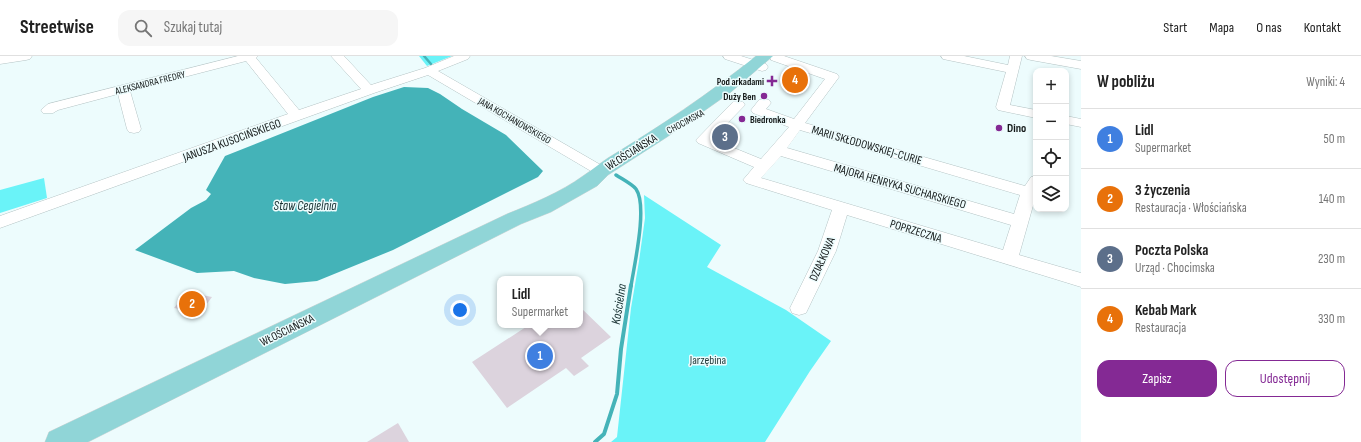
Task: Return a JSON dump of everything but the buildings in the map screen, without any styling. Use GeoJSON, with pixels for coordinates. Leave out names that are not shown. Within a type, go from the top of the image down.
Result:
{"type":"FeatureCollection","features":[{"type":"Feature","properties":{"kind":"main road","name":"CHOCIMSKA"},"geometry":{"type":"LineString","coordinates":[[662,133],[722,100],[769,62]]}},
{"type":"Feature","properties":{"kind":"main road","name":"WŁOŚCIAŃSKA"},"geometry":{"type":"LineString","coordinates":[[59,442],[514,219],[544,207],[590,181],[601,171],[662,133]]}},
{"type":"Feature","properties":{"kind":"street"},"geometry":{"type":"LineString","coordinates":[[0,60],[26,56]]}},
{"type":"Feature","properties":{"kind":"street"},"geometry":{"type":"LineString","coordinates":[[250,56],[297,117]]}},
{"type":"Feature","properties":{"kind":"street","name":"ALEKSANDRA FREDRY"},"geometry":{"type":"LineString","coordinates":[[48,110],[53,107],[250,56]]}},
{"type":"Feature","properties":{"kind":"street"},"geometry":{"type":"LineString","coordinates":[[336,56],[369,90]]}},
{"type":"Feature","properties":{"kind":"street","name":"JANUSZA KUSOCIŃSKIEGO"},"geometry":{"type":"LineString","coordinates":[[0,222],[369,90],[429,71],[464,56]]}},
{"type":"Feature","properties":{"kind":"street"},"geometry":{"type":"LineString","coordinates":[[729,56],[769,62],[830,81],[838,75],[842,68],[802,56]]}},
{"type":"Feature","properties":{"kind":"street"},"geometry":{"type":"LineString","coordinates":[[947,56],[1012,70]]}},
{"type":"Feature","properties":{"kind":"street"},"geometry":{"type":"LineString","coordinates":[[1016,56],[1003,107],[1033,113]]}},
{"type":"Feature","properties":{"kind":"street"},"geometry":{"type":"LineString","coordinates":[[1031,56],[1081,65]]}},
{"type":"Feature","properties":{"kind":"street","name":"JANA KOCHANOWSKIEGO"},"geometry":{"type":"LineString","coordinates":[[429,71],[601,171]]}},
{"type":"Feature","properties":{"kind":"street","name":"MARII SKŁODOWSKIEJ-CURIE"},"geometry":{"type":"LineString","coordinates":[[830,81],[797,125],[1033,186]]}},
{"type":"Feature","properties":{"kind":"street"},"geometry":{"type":"LineString","coordinates":[[123,89],[134,130]]}},
{"type":"Feature","properties":{"kind":"street"},"geometry":{"type":"LineString","coordinates":[[738,105],[703,140],[764,166],[797,125],[758,110],[764,103]]}},
{"type":"Feature","properties":{"kind":"street"},"geometry":{"type":"LineString","coordinates":[[1069,121],[1081,123]]}},
{"type":"Feature","properties":{"kind":"street","name":"MAJORA HENRYKA SUCHARSKIEGO"},"geometry":{"type":"LineString","coordinates":[[778,150],[1021,222]]}},
{"type":"Feature","properties":{"kind":"street","name":"POPRZECZNA"},"geometry":{"type":"LineString","coordinates":[[764,166],[751,180],[1009,260],[1081,280]]}},
{"type":"Feature","properties":{"kind":"street"},"geometry":{"type":"LineString","coordinates":[[1009,260],[1033,186]]}},
{"type":"Feature","properties":{"kind":"street","name":"DZIAŁKOWA"},"geometry":{"type":"LineString","coordinates":[[799,308],[827,251],[841,208]]}},
{"type":"Feature","properties":{"kind":"green space"},"geometry":{"type":"Polygon","coordinates":[[[419,56],[452,56],[427,66],[419,56]]]}},
{"type":"Feature","properties":{"kind":"green space"},"geometry":{"type":"Polygon","coordinates":[[[44,178],[47,198],[0,213],[0,190],[44,178]]]}},
{"type":"Feature","properties":{"kind":"green space","name":"Jarzębina"},"geometry":{"type":"Polygon","coordinates":[[[644,195],[721,245],[707,267],[786,310],[831,341],[765,442],[611,442],[617,437],[631,308],[645,218],[644,195]]]}},
{"type":"Feature","properties":{"kind":"water","name":"Staw Cegielnia"},"geometry":{"type":"Polygon","coordinates":[[[404,87],[428,88],[440,94],[506,135],[543,171],[538,177],[393,250],[317,281],[285,284],[254,278],[234,271],[197,273],[135,250],[191,208],[206,200],[211,194],[206,190],[225,156],[373,97],[404,87]]]}},
{"type":"Feature","properties":{"kind":"waterway","name":"Kościelna"},"geometry":{"type":"LineString","coordinates":[[424,56],[431,64]]}},
{"type":"Feature","properties":{"kind":"waterway","name":"Kościelna"},"geometry":{"type":"LineString","coordinates":[[616,175],[636,189],[641,209],[639,236],[631,286]]}},
{"type":"Feature","properties":{"kind":"waterway","name":"Kościelna"},"geometry":{"type":"LineString","coordinates":[[595,442],[604,434],[617,394],[621,349],[631,285]]}},
{"type":"Feature","properties":{"kind":"place","name":"Kebab Mark"},"geometry":{"type":"Point","coordinates":[795,80]}},
{"type":"Feature","properties":{"kind":"place","name":"Pod arkadami"},"geometry":{"type":"Point","coordinates":[772,81]}},
{"type":"Feature","properties":{"kind":"place","name":"Duży Ben"},"geometry":{"type":"Point","coordinates":[764,96]}},
{"type":"Feature","properties":{"kind":"place","name":"Biedronka"},"geometry":{"type":"Point","coordinates":[742,119]}},
{"type":"Feature","properties":{"kind":"place","name":"Dino"},"geometry":{"type":"Point","coordinates":[999,128]}},
{"type":"Feature","properties":{"kind":"place","name":"Poczta Polska"},"geometry":{"type":"Point","coordinates":[725,137]}},
{"type":"Feature","properties":{"kind":"place","name":"3 życzenia"},"geometry":{"type":"Point","coordinates":[192,304]}},
{"type":"Feature","properties":{"kind":"place","name":"Lidl"},"geometry":{"type":"Point","coordinates":[540,356]}}]}
